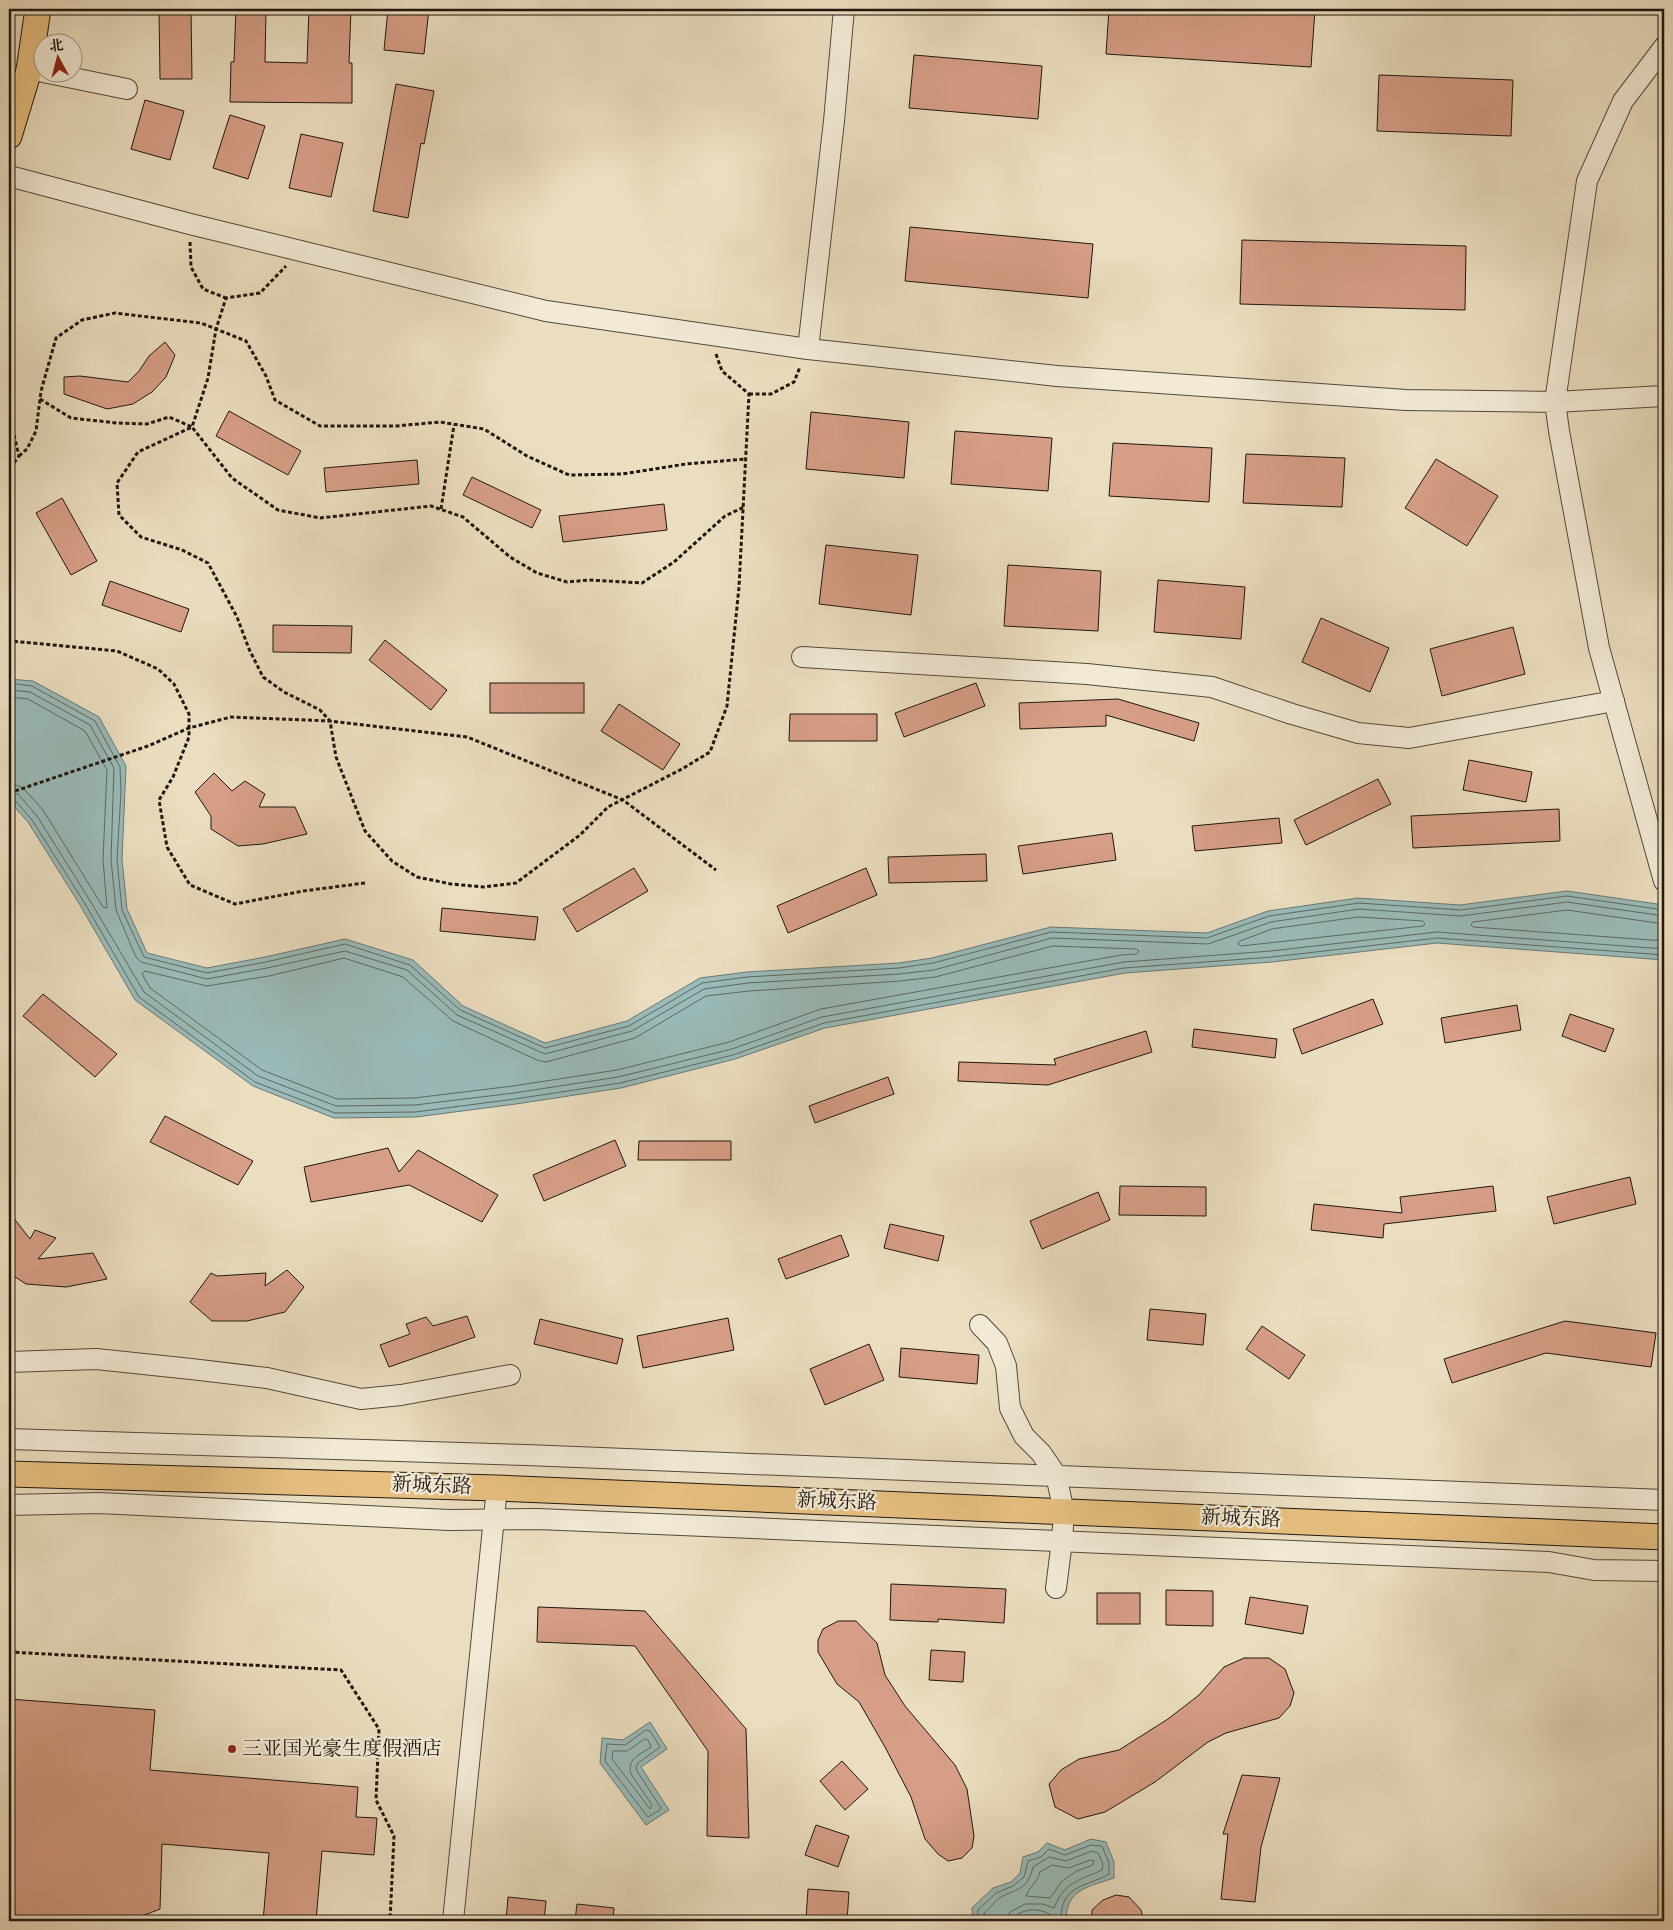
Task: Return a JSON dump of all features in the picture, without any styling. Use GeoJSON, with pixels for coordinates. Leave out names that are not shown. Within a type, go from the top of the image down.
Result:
{"type":"FeatureCollection","features":[{"type":"Feature","properties":{"kind":"main road"},"geometry":{"type":"LineString","coordinates":[[38,9],[38,32]]}},
{"type":"Feature","properties":{"kind":"main road"},"geometry":{"type":"LineString","coordinates":[[9,136],[33,82]]}},
{"type":"Feature","properties":{"kind":"main road","name":"新城东路"},"geometry":{"type":"LineString","coordinates":[[9,1474],[496,1488],[1664,1537]]}},
{"type":"Feature","properties":{"kind":"street"},"geometry":{"type":"LineString","coordinates":[[808,349],[834,121],[844,9]]}},
{"type":"Feature","properties":{"kind":"street"},"geometry":{"type":"LineString","coordinates":[[1664,46],[1623,101],[1587,181],[1555,402],[1599,648],[1664,878]]}},
{"type":"Feature","properties":{"kind":"street"},"geometry":{"type":"LineString","coordinates":[[82,80],[127,89]]}},
{"type":"Feature","properties":{"kind":"street"},"geometry":{"type":"LineString","coordinates":[[9,176],[190,224],[546,311],[808,349],[1076,378],[1406,400],[1555,402],[1664,396]]}},
{"type":"Feature","properties":{"kind":"street"},"geometry":{"type":"LineString","coordinates":[[802,657],[1086,674],[1212,687],[1292,714],[1358,733],[1409,738],[1614,701]]}},
{"type":"Feature","properties":{"kind":"street"},"geometry":{"type":"LineString","coordinates":[[980,1325],[997,1343],[1006,1366],[1010,1408],[1024,1436],[1041,1453],[1056,1476],[1064,1512],[1056,1588]]}},
{"type":"Feature","properties":{"kind":"street"},"geometry":{"type":"LineString","coordinates":[[9,1362],[96,1359],[182,1368],[267,1378],[362,1399],[401,1394],[510,1374]]}},
{"type":"Feature","properties":{"kind":"street"},"geometry":{"type":"LineString","coordinates":[[9,1439],[526,1454],[1664,1500]]}},
{"type":"Feature","properties":{"kind":"street"},"geometry":{"type":"LineString","coordinates":[[453,1921],[496,1488]]}},
{"type":"Feature","properties":{"kind":"street"},"geometry":{"type":"LineString","coordinates":[[9,1505],[99,1503],[448,1520],[538,1519],[1549,1562],[1594,1570],[1664,1571]]}},
{"type":"Feature","properties":{"kind":"path"},"geometry":{"type":"LineString","coordinates":[[190,224],[190,267],[203,290],[226,298],[260,293],[300,251]]}},
{"type":"Feature","properties":{"kind":"path"},"geometry":{"type":"LineString","coordinates":[[226,298],[216,329],[208,378],[192,427],[138,452],[117,483],[119,515],[141,537],[182,550],[208,563],[237,618],[249,650],[264,677],[284,692],[320,710],[330,721],[336,757],[365,831],[392,861],[417,877],[451,884],[484,887],[516,883],[580,835],[608,807],[710,752],[727,706],[739,587],[749,394]]}},
{"type":"Feature","properties":{"kind":"path"},"geometry":{"type":"LineString","coordinates":[[9,470],[19,456],[27,450],[36,431],[40,399],[56,338],[82,320],[115,313],[201,323],[246,341],[266,376],[275,400],[320,426],[396,426],[440,422],[484,429],[527,456],[568,475],[622,474],[686,464],[746,459]]}},
{"type":"Feature","properties":{"kind":"path"},"geometry":{"type":"LineString","coordinates":[[709,335],[722,371],[749,394],[771,394],[794,382],[808,349]]}},
{"type":"Feature","properties":{"kind":"path"},"geometry":{"type":"LineString","coordinates":[[40,399],[71,418],[117,424],[147,424],[169,417],[192,427],[232,478],[278,510],[320,518],[431,506],[441,509],[464,517],[510,557],[537,573],[568,582],[590,580],[642,583],[674,562],[725,516],[744,507]]}},
{"type":"Feature","properties":{"kind":"path"},"geometry":{"type":"LineString","coordinates":[[441,509],[454,425]]}},
{"type":"Feature","properties":{"kind":"path"},"geometry":{"type":"LineString","coordinates":[[9,431],[14,435],[19,456]]}},
{"type":"Feature","properties":{"kind":"path"},"geometry":{"type":"LineString","coordinates":[[9,638],[11,641],[117,651],[158,669],[174,684],[189,714],[190,737],[173,776],[159,800],[167,847],[190,885],[235,904],[303,891],[365,883]]}},
{"type":"Feature","properties":{"kind":"path"},"geometry":{"type":"LineString","coordinates":[[9,793],[148,746],[189,728],[231,717],[330,721],[467,737],[623,800],[716,870]]}},
{"type":"Feature","properties":{"kind":"path"},"geometry":{"type":"LineString","coordinates":[[9,1652],[341,1670],[379,1729],[376,1800],[394,1836],[390,1921]]}},
{"type":"Feature","properties":{"kind":"water"},"geometry":{"type":"Polygon","coordinates":[[[9,679],[33,681],[99,717],[126,766],[122,859],[127,909],[147,953],[207,968],[345,939],[413,960],[463,1006],[545,1043],[627,1021],[700,978],[747,972],[899,963],[932,958],[1051,927],[1207,933],[1268,911],[1358,898],[1460,905],[1567,891],[1664,905],[1664,960],[1437,943],[1272,962],[1125,973],[825,1028],[735,1059],[621,1088],[416,1117],[334,1118],[253,1086],[135,1000],[80,905],[28,822],[9,801],[9,679]]]}},
{"type":"Feature","properties":{"kind":"water"},"geometry":{"type":"Polygon","coordinates":[[[650,1722],[667,1749],[641,1767],[669,1810],[646,1825],[600,1763],[602,1738],[623,1740],[650,1722]]]}},
{"type":"Feature","properties":{"kind":"water"},"geometry":{"type":"Polygon","coordinates":[[[1091,1839],[1106,1842],[1114,1862],[1114,1878],[1087,1887],[1074,1896],[1067,1910],[1066,1921],[1052,1921],[1041,1916],[1025,1916],[1014,1921],[973,1921],[972,1908],[993,1888],[1011,1882],[1020,1873],[1023,1857],[1038,1852],[1047,1843],[1065,1850],[1091,1839]]]}},
{"type":"Feature","properties":{"kind":"building"},"geometry":{"type":"Polygon","coordinates":[[[159,9],[191,9],[192,79],[160,79],[159,9]]]}},
{"type":"Feature","properties":{"kind":"building"},"geometry":{"type":"Polygon","coordinates":[[[236,9],[266,9],[265,62],[307,63],[309,9],[351,9],[349,63],[352,63],[352,103],[230,102],[231,62],[234,62],[236,9]]]}},
{"type":"Feature","properties":{"kind":"building"},"geometry":{"type":"Polygon","coordinates":[[[388,9],[429,9],[424,54],[384,50],[388,9]]]}},
{"type":"Feature","properties":{"kind":"building"},"geometry":{"type":"Polygon","coordinates":[[[1109,9],[1315,9],[1311,67],[1106,54],[1109,9]]]}},
{"type":"Feature","properties":{"kind":"building"},"geometry":{"type":"Polygon","coordinates":[[[914,55],[1042,66],[1038,119],[909,108],[914,55]]]}},
{"type":"Feature","properties":{"kind":"building"},"geometry":{"type":"Polygon","coordinates":[[[1379,75],[1513,80],[1511,136],[1377,131],[1379,75]]]}},
{"type":"Feature","properties":{"kind":"building"},"geometry":{"type":"Polygon","coordinates":[[[396,84],[434,91],[424,144],[421,143],[408,218],[373,211],[396,84]]]}},
{"type":"Feature","properties":{"kind":"building"},"geometry":{"type":"Polygon","coordinates":[[[145,100],[184,111],[170,160],[131,149],[145,100]]]}},
{"type":"Feature","properties":{"kind":"building"},"geometry":{"type":"Polygon","coordinates":[[[230,115],[265,126],[248,179],[213,168],[230,115]]]}},
{"type":"Feature","properties":{"kind":"building"},"geometry":{"type":"Polygon","coordinates":[[[301,134],[343,143],[331,197],[289,188],[301,134]]]}},
{"type":"Feature","properties":{"kind":"building"},"geometry":{"type":"Polygon","coordinates":[[[910,227],[1093,244],[1088,298],[905,281],[910,227]]]}},
{"type":"Feature","properties":{"kind":"building"},"geometry":{"type":"Polygon","coordinates":[[[1242,240],[1466,246],[1465,310],[1240,304],[1242,240]]]}},
{"type":"Feature","properties":{"kind":"building"},"geometry":{"type":"Polygon","coordinates":[[[165,342],[175,355],[166,377],[152,392],[133,404],[107,409],[64,394],[64,377],[80,376],[128,382],[139,371],[149,356],[165,342]]]}},
{"type":"Feature","properties":{"kind":"building"},"geometry":{"type":"Polygon","coordinates":[[[229,411],[301,451],[288,475],[216,436],[229,411]]]}},
{"type":"Feature","properties":{"kind":"building"},"geometry":{"type":"Polygon","coordinates":[[[811,412],[909,422],[904,478],[806,469],[811,412]]]}},
{"type":"Feature","properties":{"kind":"building"},"geometry":{"type":"Polygon","coordinates":[[[955,431],[1052,438],[1048,491],[951,484],[955,431]]]}},
{"type":"Feature","properties":{"kind":"building"},"geometry":{"type":"Polygon","coordinates":[[[1113,443],[1212,448],[1209,502],[1109,496],[1113,443]]]}},
{"type":"Feature","properties":{"kind":"building"},"geometry":{"type":"Polygon","coordinates":[[[1246,454],[1345,458],[1342,507],[1243,503],[1246,454]]]}},
{"type":"Feature","properties":{"kind":"building"},"geometry":{"type":"Polygon","coordinates":[[[1436,459],[1498,496],[1467,546],[1405,508],[1436,459]]]}},
{"type":"Feature","properties":{"kind":"building"},"geometry":{"type":"Polygon","coordinates":[[[417,460],[419,484],[326,492],[324,468],[417,460]]]}},
{"type":"Feature","properties":{"kind":"building"},"geometry":{"type":"Polygon","coordinates":[[[472,477],[541,510],[532,528],[463,495],[472,477]]]}},
{"type":"Feature","properties":{"kind":"building"},"geometry":{"type":"Polygon","coordinates":[[[62,498],[97,561],[71,575],[36,513],[62,498]]]}},
{"type":"Feature","properties":{"kind":"building"},"geometry":{"type":"Polygon","coordinates":[[[664,504],[667,530],[563,542],[559,516],[664,504]]]}},
{"type":"Feature","properties":{"kind":"building"},"geometry":{"type":"Polygon","coordinates":[[[826,545],[918,555],[911,615],[819,604],[826,545]]]}},
{"type":"Feature","properties":{"kind":"building"},"geometry":{"type":"Polygon","coordinates":[[[1008,565],[1101,571],[1098,631],[1004,626],[1008,565]]]}},
{"type":"Feature","properties":{"kind":"building"},"geometry":{"type":"Polygon","coordinates":[[[1158,580],[1245,587],[1241,639],[1154,632],[1158,580]]]}},
{"type":"Feature","properties":{"kind":"building"},"geometry":{"type":"Polygon","coordinates":[[[110,581],[189,609],[181,632],[102,605],[110,581]]]}},
{"type":"Feature","properties":{"kind":"building"},"geometry":{"type":"Polygon","coordinates":[[[1321,618],[1389,648],[1370,692],[1302,662],[1321,618]]]}},
{"type":"Feature","properties":{"kind":"building"},"geometry":{"type":"Polygon","coordinates":[[[273,625],[352,626],[351,653],[273,652],[273,625]]]}},
{"type":"Feature","properties":{"kind":"building"},"geometry":{"type":"Polygon","coordinates":[[[1513,627],[1525,674],[1442,696],[1430,649],[1513,627]]]}},
{"type":"Feature","properties":{"kind":"building"},"geometry":{"type":"Polygon","coordinates":[[[385,640],[447,690],[431,710],[369,660],[385,640]]]}},
{"type":"Feature","properties":{"kind":"building"},"geometry":{"type":"Polygon","coordinates":[[[490,683],[584,683],[584,713],[490,713],[490,683]]]}},
{"type":"Feature","properties":{"kind":"building"},"geometry":{"type":"Polygon","coordinates":[[[976,683],[985,706],[904,737],[895,713],[976,683]]]}},
{"type":"Feature","properties":{"kind":"building"},"geometry":{"type":"Polygon","coordinates":[[[1118,699],[1199,723],[1194,741],[1106,715],[1106,726],[1020,729],[1019,703],[1118,699]]]}},
{"type":"Feature","properties":{"kind":"building"},"geometry":{"type":"Polygon","coordinates":[[[619,704],[680,744],[663,770],[601,731],[619,704]]]}},
{"type":"Feature","properties":{"kind":"building"},"geometry":{"type":"Polygon","coordinates":[[[790,714],[877,714],[877,741],[789,741],[790,714]]]}},
{"type":"Feature","properties":{"kind":"building"},"geometry":{"type":"Polygon","coordinates":[[[1469,760],[1532,772],[1526,802],[1463,790],[1469,760]]]}},
{"type":"Feature","properties":{"kind":"building"},"geometry":{"type":"Polygon","coordinates":[[[214,773],[232,791],[245,781],[265,794],[259,807],[295,807],[307,834],[263,844],[238,846],[211,829],[211,816],[195,792],[214,773]]]}},
{"type":"Feature","properties":{"kind":"building"},"geometry":{"type":"Polygon","coordinates":[[[1378,779],[1391,804],[1306,845],[1294,820],[1378,779]]]}},
{"type":"Feature","properties":{"kind":"building"},"geometry":{"type":"Polygon","coordinates":[[[1559,809],[1560,841],[1413,848],[1411,816],[1559,809]]]}},
{"type":"Feature","properties":{"kind":"building"},"geometry":{"type":"Polygon","coordinates":[[[1279,818],[1282,843],[1195,851],[1192,826],[1279,818]]]}},
{"type":"Feature","properties":{"kind":"building"},"geometry":{"type":"Polygon","coordinates":[[[1112,833],[1116,860],[1023,874],[1018,846],[1112,833]]]}},
{"type":"Feature","properties":{"kind":"building"},"geometry":{"type":"Polygon","coordinates":[[[986,854],[987,881],[889,883],[888,857],[986,854]]]}},
{"type":"Feature","properties":{"kind":"building"},"geometry":{"type":"Polygon","coordinates":[[[634,868],[648,891],[577,932],[563,909],[634,868]]]}},
{"type":"Feature","properties":{"kind":"building"},"geometry":{"type":"Polygon","coordinates":[[[866,868],[877,895],[788,933],[777,906],[866,868]]]}},
{"type":"Feature","properties":{"kind":"building"},"geometry":{"type":"Polygon","coordinates":[[[442,908],[538,917],[535,940],[440,931],[442,908]]]}},
{"type":"Feature","properties":{"kind":"building"},"geometry":{"type":"Polygon","coordinates":[[[43,994],[117,1054],[95,1077],[23,1016],[43,994]]]}},
{"type":"Feature","properties":{"kind":"building"},"geometry":{"type":"Polygon","coordinates":[[[1373,999],[1383,1024],[1302,1054],[1293,1029],[1373,999]]]}},
{"type":"Feature","properties":{"kind":"building"},"geometry":{"type":"Polygon","coordinates":[[[1517,1005],[1521,1030],[1445,1043],[1441,1018],[1517,1005]]]}},
{"type":"Feature","properties":{"kind":"building"},"geometry":{"type":"Polygon","coordinates":[[[1570,1014],[1614,1029],[1605,1052],[1562,1036],[1570,1014]]]}},
{"type":"Feature","properties":{"kind":"building"},"geometry":{"type":"Polygon","coordinates":[[[1194,1029],[1277,1039],[1275,1058],[1192,1047],[1194,1029]]]}},
{"type":"Feature","properties":{"kind":"building"},"geometry":{"type":"Polygon","coordinates":[[[1146,1031],[1152,1052],[1048,1085],[958,1081],[959,1062],[1056,1065],[1054,1059],[1146,1031]]]}},
{"type":"Feature","properties":{"kind":"building"},"geometry":{"type":"Polygon","coordinates":[[[888,1077],[894,1094],[815,1123],[809,1106],[888,1077]]]}},
{"type":"Feature","properties":{"kind":"building"},"geometry":{"type":"Polygon","coordinates":[[[165,1116],[253,1161],[238,1185],[150,1142],[165,1116]]]}},
{"type":"Feature","properties":{"kind":"building"},"geometry":{"type":"Polygon","coordinates":[[[615,1140],[626,1166],[544,1201],[533,1175],[615,1140]]]}},
{"type":"Feature","properties":{"kind":"building"},"geometry":{"type":"Polygon","coordinates":[[[639,1141],[731,1141],[731,1160],[638,1160],[639,1141]]]}},
{"type":"Feature","properties":{"kind":"building"},"geometry":{"type":"Polygon","coordinates":[[[388,1148],[399,1172],[418,1150],[498,1195],[482,1222],[409,1185],[311,1202],[304,1167],[388,1148]]]}},
{"type":"Feature","properties":{"kind":"building"},"geometry":{"type":"Polygon","coordinates":[[[1630,1177],[1636,1204],[1554,1224],[1547,1197],[1630,1177]]]}},
{"type":"Feature","properties":{"kind":"building"},"geometry":{"type":"Polygon","coordinates":[[[1120,1186],[1206,1187],[1206,1216],[1119,1215],[1120,1186]]]}},
{"type":"Feature","properties":{"kind":"building"},"geometry":{"type":"Polygon","coordinates":[[[1493,1186],[1496,1211],[1384,1224],[1383,1238],[1311,1230],[1314,1204],[1402,1213],[1400,1197],[1493,1186]]]}},
{"type":"Feature","properties":{"kind":"building"},"geometry":{"type":"Polygon","coordinates":[[[1098,1192],[1110,1220],[1042,1249],[1030,1221],[1098,1192]]]}},
{"type":"Feature","properties":{"kind":"building"},"geometry":{"type":"Polygon","coordinates":[[[9,1212],[30,1239],[35,1230],[56,1238],[38,1259],[93,1253],[107,1279],[66,1287],[26,1284],[9,1273],[9,1212]]]}},
{"type":"Feature","properties":{"kind":"building"},"geometry":{"type":"Polygon","coordinates":[[[890,1224],[944,1236],[938,1261],[884,1248],[890,1224]]]}},
{"type":"Feature","properties":{"kind":"building"},"geometry":{"type":"Polygon","coordinates":[[[841,1235],[849,1256],[786,1279],[778,1259],[841,1235]]]}},
{"type":"Feature","properties":{"kind":"building"},"geometry":{"type":"Polygon","coordinates":[[[287,1270],[304,1287],[285,1312],[247,1321],[212,1321],[190,1302],[211,1273],[217,1276],[266,1273],[265,1286],[287,1270]]]}},
{"type":"Feature","properties":{"kind":"building"},"geometry":{"type":"Polygon","coordinates":[[[1150,1309],[1206,1314],[1203,1345],[1147,1340],[1150,1309]]]}},
{"type":"Feature","properties":{"kind":"building"},"geometry":{"type":"Polygon","coordinates":[[[467,1316],[475,1337],[389,1367],[380,1345],[410,1334],[406,1324],[426,1317],[433,1326],[467,1316]]]}},
{"type":"Feature","properties":{"kind":"building"},"geometry":{"type":"Polygon","coordinates":[[[728,1318],[734,1350],[643,1368],[637,1336],[728,1318]]]}},
{"type":"Feature","properties":{"kind":"building"},"geometry":{"type":"Polygon","coordinates":[[[540,1319],[623,1339],[617,1364],[534,1344],[540,1319]]]}},
{"type":"Feature","properties":{"kind":"building"},"geometry":{"type":"Polygon","coordinates":[[[1565,1321],[1656,1333],[1651,1367],[1546,1353],[1452,1383],[1444,1359],[1565,1321]]]}},
{"type":"Feature","properties":{"kind":"building"},"geometry":{"type":"Polygon","coordinates":[[[1262,1326],[1305,1355],[1289,1379],[1246,1349],[1262,1326]]]}},
{"type":"Feature","properties":{"kind":"building"},"geometry":{"type":"Polygon","coordinates":[[[869,1344],[884,1380],[825,1405],[810,1369],[869,1344]]]}},
{"type":"Feature","properties":{"kind":"building"},"geometry":{"type":"Polygon","coordinates":[[[901,1348],[979,1355],[977,1384],[899,1377],[901,1348]]]}},
{"type":"Feature","properties":{"kind":"building"},"geometry":{"type":"Polygon","coordinates":[[[891,1584],[1006,1589],[1004,1623],[938,1619],[938,1622],[890,1620],[891,1584]]]}},
{"type":"Feature","properties":{"kind":"building"},"geometry":{"type":"Polygon","coordinates":[[[1166,1590],[1213,1591],[1213,1626],[1166,1625],[1166,1590]]]}},
{"type":"Feature","properties":{"kind":"building"},"geometry":{"type":"Polygon","coordinates":[[[1097,1593],[1140,1593],[1140,1624],[1097,1624],[1097,1593]]]}},
{"type":"Feature","properties":{"kind":"building"},"geometry":{"type":"Polygon","coordinates":[[[1250,1597],[1308,1606],[1303,1634],[1245,1624],[1250,1597]]]}},
{"type":"Feature","properties":{"kind":"building"},"geometry":{"type":"Polygon","coordinates":[[[538,1607],[645,1611],[746,1729],[749,1838],[707,1836],[708,1751],[635,1646],[537,1642],[538,1607]]]}},
{"type":"Feature","properties":{"kind":"building"},"geometry":{"type":"Polygon","coordinates":[[[838,1621],[856,1621],[877,1643],[885,1675],[905,1706],[955,1765],[967,1789],[974,1836],[972,1848],[962,1858],[948,1861],[938,1854],[925,1839],[911,1797],[885,1747],[859,1702],[837,1684],[818,1652],[818,1640],[823,1629],[838,1621]]]}},
{"type":"Feature","properties":{"kind":"building"},"geometry":{"type":"Polygon","coordinates":[[[931,1650],[965,1652],[963,1682],[929,1680],[931,1650]]]}},
{"type":"Feature","properties":{"kind":"building"},"geometry":{"type":"Polygon","coordinates":[[[1244,1658],[1269,1658],[1285,1669],[1294,1693],[1290,1706],[1279,1718],[1226,1733],[1208,1742],[1155,1782],[1105,1812],[1078,1819],[1055,1807],[1049,1784],[1061,1770],[1079,1759],[1119,1750],[1168,1719],[1199,1695],[1224,1667],[1244,1658]]]}},
{"type":"Feature","properties":{"kind":"building"},"geometry":{"type":"Polygon","coordinates":[[[9,1699],[155,1710],[150,1770],[358,1787],[356,1817],[377,1818],[374,1855],[322,1851],[316,1921],[263,1921],[269,1853],[162,1844],[160,1909],[129,1921],[9,1921],[9,1699]]]}},
{"type":"Feature","properties":{"kind":"building"},"geometry":{"type":"Polygon","coordinates":[[[842,1761],[868,1789],[845,1810],[820,1781],[842,1761]]]}},
{"type":"Feature","properties":{"kind":"building"},"geometry":{"type":"Polygon","coordinates":[[[1242,1775],[1280,1778],[1261,1847],[1255,1902],[1221,1899],[1228,1834],[1223,1834],[1242,1775]]]}},
{"type":"Feature","properties":{"kind":"building"},"geometry":{"type":"Polygon","coordinates":[[[816,1825],[849,1836],[838,1867],[805,1855],[816,1825]]]}},
{"type":"Feature","properties":{"kind":"building"},"geometry":{"type":"Polygon","coordinates":[[[808,1889],[849,1892],[847,1921],[806,1919],[808,1889]]]}},
{"type":"Feature","properties":{"kind":"building"},"geometry":{"type":"Polygon","coordinates":[[[1116,1895],[1129,1897],[1141,1910],[1144,1921],[1092,1921],[1092,1910],[1103,1900],[1116,1895]]]}},
{"type":"Feature","properties":{"kind":"building"},"geometry":{"type":"Polygon","coordinates":[[[508,1897],[546,1901],[544,1921],[506,1921],[508,1897]]]}},
{"type":"Feature","properties":{"kind":"building"},"geometry":{"type":"Polygon","coordinates":[[[577,1904],[614,1908],[613,1921],[575,1921],[577,1904]]]}},
{"type":"Feature","properties":{"kind":"place","name":"三亚国光豪生度假酒店"},"geometry":{"type":"Point","coordinates":[232,1749]}}]}
